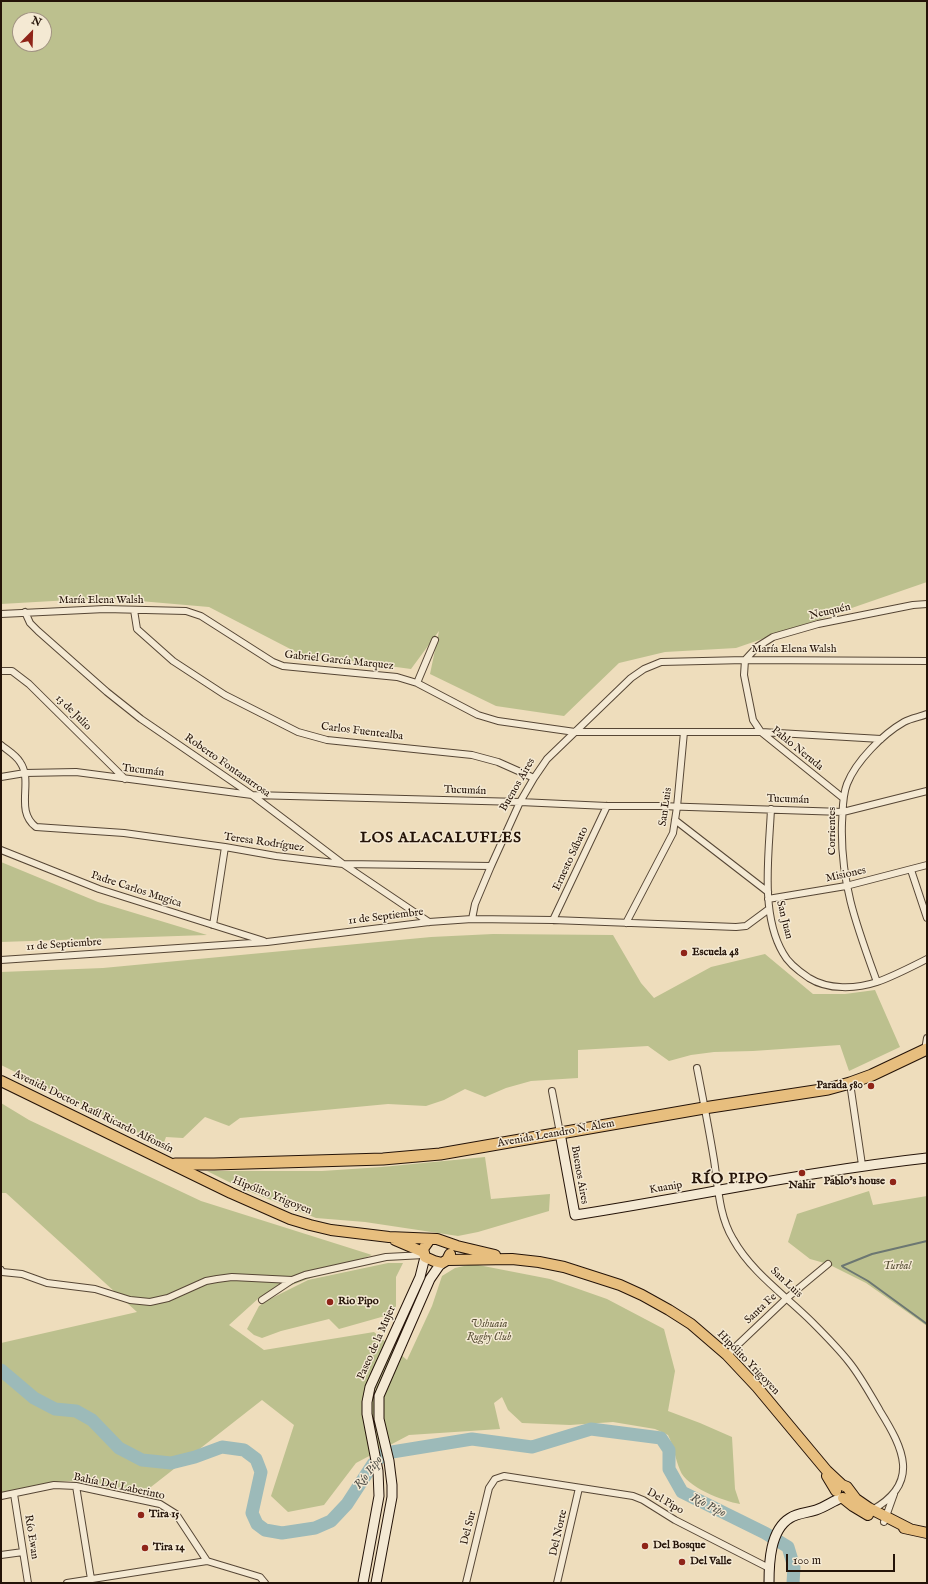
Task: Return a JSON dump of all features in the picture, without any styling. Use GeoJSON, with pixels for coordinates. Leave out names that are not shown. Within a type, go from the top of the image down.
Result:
{"type":"FeatureCollection","features":[{"type":"Feature","properties":{"kind":"highway","name":"Avenida Leandro N. Alem"},"geometry":{"type":"LineString","coordinates":[[174,1164],[412,1157],[440,1154],[704,1108],[800,1094],[850,1083],[872,1075],[926,1050]]}},
{"type":"Feature","properties":{"kind":"main road","name":"Avenida Doctor Raúl Ricardo Alfonsín"},"geometry":{"type":"LineString","coordinates":[[1,1081],[174,1164]]}},
{"type":"Feature","properties":{"kind":"main road","name":"Hipólito Yrigoyen"},"geometry":{"type":"LineString","coordinates":[[174,1164],[231,1193],[290,1219],[310,1225],[332,1230],[389,1237],[430,1239]]}},
{"type":"Feature","properties":{"kind":"main road","name":"Hipólito Yrigoyen"},"geometry":{"type":"LineString","coordinates":[[389,1237],[424,1255]]}},
{"type":"Feature","properties":{"kind":"main road"},"geometry":{"type":"LineString","coordinates":[[430,1239],[441,1240],[448,1244],[450,1252],[445,1261],[434,1261],[424,1255],[424,1245],[430,1239]]}},
{"type":"Feature","properties":{"kind":"main road","name":"Hipólito Yrigoyen"},"geometry":{"type":"LineString","coordinates":[[448,1244],[512,1259],[564,1267],[593,1275],[637,1292],[668,1310],[691,1324],[727,1355],[757,1387],[817,1458],[832,1477],[841,1493],[853,1506],[871,1517],[927,1533]]}},
{"type":"Feature","properties":{"kind":"main road","name":"Hipólito Yrigoyen"},"geometry":{"type":"LineString","coordinates":[[445,1261],[512,1259]]}},
{"type":"Feature","properties":{"kind":"main road","name":"Hipólito Yrigoyen"},"geometry":{"type":"LineString","coordinates":[[841,1493],[856,1499],[885,1520]]}},
{"type":"Feature","properties":{"kind":"street","name":"Neuquén"},"geometry":{"type":"LineString","coordinates":[[745,660],[757,647],[773,637],[818,624],[913,604],[927,604]]}},
{"type":"Feature","properties":{"kind":"street","name":"María Elena Walsh"},"geometry":{"type":"LineString","coordinates":[[1,614],[105,609],[186,611],[201,616]]}},
{"type":"Feature","properties":{"kind":"street","name":"Carlos Fuentealba"},"geometry":{"type":"LineString","coordinates":[[134,610],[137,629],[173,661],[225,695],[298,732],[327,740],[472,755],[498,762],[534,778]]}},
{"type":"Feature","properties":{"kind":"street","name":"Roberto Fontanarrosa"},"geometry":{"type":"LineString","coordinates":[[25,612],[30,623],[38,631],[140,719],[252,795],[343,864],[429,922]]}},
{"type":"Feature","properties":{"kind":"street","name":"Gabriel García Marquez"},"geometry":{"type":"LineString","coordinates":[[201,616],[260,656],[283,666],[397,678],[417,683],[478,715],[498,721],[576,732],[761,732],[881,740]]}},
{"type":"Feature","properties":{"kind":"street"},"geometry":{"type":"LineString","coordinates":[[417,683],[435,640]]}},
{"type":"Feature","properties":{"kind":"street","name":"María Elena Walsh"},"geometry":{"type":"LineString","coordinates":[[661,662],[745,660],[927,661]]}},
{"type":"Feature","properties":{"kind":"street","name":"Pablo Neruda"},"geometry":{"type":"LineString","coordinates":[[745,660],[744,675],[753,720],[761,732],[843,798]]}},
{"type":"Feature","properties":{"kind":"street","name":"Buenos Aires"},"geometry":{"type":"LineString","coordinates":[[472,919],[475,904],[520,802],[547,759],[631,678],[644,669],[661,662]]}},
{"type":"Feature","properties":{"kind":"street","name":"13 de Julio"},"geometry":{"type":"LineString","coordinates":[[1,671],[12,671],[29,684],[125,779]]}},
{"type":"Feature","properties":{"kind":"street","name":"Corrientes"},"geometry":{"type":"LineString","coordinates":[[877,982],[854,917],[846,886],[842,853],[843,798],[847,783],[856,768],[881,740],[905,722],[927,714]]}},
{"type":"Feature","properties":{"kind":"street","name":"San Luis"},"geometry":{"type":"LineString","coordinates":[[626,923],[673,833],[684,732]]}},
{"type":"Feature","properties":{"kind":"street"},"geometry":{"type":"LineString","coordinates":[[1,745],[21,762],[25,773]]}},
{"type":"Feature","properties":{"kind":"street","name":"Tucumán"},"geometry":{"type":"LineString","coordinates":[[1,777],[25,773],[76,772],[252,795],[842,812],[927,791]]}},
{"type":"Feature","properties":{"kind":"street","name":"Teresa Rodríguez"},"geometry":{"type":"LineString","coordinates":[[25,773],[26,813],[29,822],[36,827],[124,833],[225,847],[276,856],[343,864],[491,866]]}},
{"type":"Feature","properties":{"kind":"street","name":"Ernesto Sábato"},"geometry":{"type":"LineString","coordinates":[[553,920],[607,806]]}},
{"type":"Feature","properties":{"kind":"street","name":"San Juan"},"geometry":{"type":"LineString","coordinates":[[771,809],[768,896],[769,909],[777,940],[783,954],[801,973],[814,981],[831,986],[858,986],[877,982],[927,959]]}},
{"type":"Feature","properties":{"kind":"street"},"geometry":{"type":"LineString","coordinates":[[675,820],[768,896]]}},
{"type":"Feature","properties":{"kind":"street"},"geometry":{"type":"LineString","coordinates":[[213,925],[225,847]]}},
{"type":"Feature","properties":{"kind":"street","name":"Padre Carlos Mugica"},"geometry":{"type":"LineString","coordinates":[[1,850],[99,889],[267,942]]}},
{"type":"Feature","properties":{"kind":"street","name":"Misiones"},"geometry":{"type":"LineString","coordinates":[[768,896],[846,886],[927,865]]}},
{"type":"Feature","properties":{"kind":"street"},"geometry":{"type":"LineString","coordinates":[[911,870],[927,918]]}},
{"type":"Feature","properties":{"kind":"street","name":"11 de Septiembre"},"geometry":{"type":"LineString","coordinates":[[1,960],[267,942],[429,922],[472,919],[553,920],[736,927],[746,926],[769,909]]}},
{"type":"Feature","properties":{"kind":"street"},"geometry":{"type":"LineString","coordinates":[[926,1050],[927,1038]]}},
{"type":"Feature","properties":{"kind":"street","name":"San Luis"},"geometry":{"type":"LineString","coordinates":[[697,1068],[722,1211],[727,1228],[740,1251],[750,1263],[812,1322],[849,1362],[892,1430],[904,1466],[902,1478],[895,1491],[885,1520]]}},
{"type":"Feature","properties":{"kind":"street"},"geometry":{"type":"LineString","coordinates":[[850,1083],[862,1165]]}},
{"type":"Feature","properties":{"kind":"street"},"geometry":{"type":"LineString","coordinates":[[1,1087],[22,1091]]}},
{"type":"Feature","properties":{"kind":"street","name":"Buenos Aires"},"geometry":{"type":"LineString","coordinates":[[552,1091],[575,1215]]}},
{"type":"Feature","properties":{"kind":"street","name":"Kuanip"},"geometry":{"type":"LineString","coordinates":[[575,1215],[862,1165],[927,1158]]}},
{"type":"Feature","properties":{"kind":"street"},"geometry":{"type":"LineString","coordinates":[[262,1300],[292,1280],[304,1275],[386,1257],[424,1255]]}},
{"type":"Feature","properties":{"kind":"street","name":"Paseo de la Mujer"},"geometry":{"type":"LineString","coordinates":[[363,1583],[379,1496],[378,1471],[367,1414],[369,1391],[420,1276],[424,1255]]}},
{"type":"Feature","properties":{"kind":"street","name":"Paseo de la Mujer"},"geometry":{"type":"LineString","coordinates":[[376,1583],[392,1497],[389,1462],[379,1419],[379,1396],[430,1279],[439,1266],[445,1261]]}},
{"type":"Feature","properties":{"kind":"street","name":"Santa Fe"},"geometry":{"type":"LineString","coordinates":[[727,1355],[787,1298],[828,1264]]}},
{"type":"Feature","properties":{"kind":"street"},"geometry":{"type":"LineString","coordinates":[[1,1274],[22,1274],[47,1283],[96,1289],[130,1300],[150,1302],[168,1298],[206,1281],[217,1279],[292,1280]]}},
{"type":"Feature","properties":{"kind":"street","name":"Del Pipo"},"geometry":{"type":"LineString","coordinates":[[495,1479],[504,1476],[633,1496],[643,1500],[675,1520],[769,1568]]}},
{"type":"Feature","properties":{"kind":"street","name":"Del Sur"},"geometry":{"type":"LineString","coordinates":[[466,1583],[489,1488],[495,1479]]}},
{"type":"Feature","properties":{"kind":"street","name":"Bahía Del Laberinto"},"geometry":{"type":"LineString","coordinates":[[1,1496],[54,1485],[76,1486],[160,1504],[176,1514],[207,1561]]}},
{"type":"Feature","properties":{"kind":"street"},"geometry":{"type":"LineString","coordinates":[[76,1486],[91,1579]]}},
{"type":"Feature","properties":{"kind":"street","name":"Del Norte"},"geometry":{"type":"LineString","coordinates":[[558,1583],[579,1488]]}},
{"type":"Feature","properties":{"kind":"street","name":"San Luis"},"geometry":{"type":"LineString","coordinates":[[872,1510],[888,1499],[895,1491]]}},
{"type":"Feature","properties":{"kind":"street"},"geometry":{"type":"LineString","coordinates":[[764,1583],[769,1568],[773,1543],[780,1528],[788,1519],[822,1507],[841,1493]]}},
{"type":"Feature","properties":{"kind":"street","name":"Río Ewan"},"geometry":{"type":"LineString","coordinates":[[14,1494],[28,1583]]}},
{"type":"Feature","properties":{"kind":"street"},"geometry":{"type":"LineString","coordinates":[[1,1555],[23,1552]]}},
{"type":"Feature","properties":{"kind":"street"},"geometry":{"type":"LineString","coordinates":[[67,1583],[207,1561],[260,1577],[265,1583]]}},
{"type":"Feature","properties":{"kind":"street"},"geometry":{"type":"LineString","coordinates":[[769,1568],[769,1583]]}},
{"type":"Feature","properties":{"kind":"green space"},"geometry":{"type":"Polygon","coordinates":[[[1,1],[927,1],[927,582],[736,648],[665,652],[619,663],[564,716],[496,706],[430,674],[439,631],[411,669],[300,654],[209,607],[105,598],[1,604],[1,1]]]}},
{"type":"Feature","properties":{"kind":"green space"},"geometry":{"type":"Polygon","coordinates":[[[1,862],[98,902],[207,935],[1,942],[1,862]]]}},
{"type":"Feature","properties":{"kind":"green space"},"geometry":{"type":"Polygon","coordinates":[[[493,934],[613,935],[641,983],[654,998],[711,967],[765,954],[813,994],[845,994],[875,990],[900,1047],[849,1071],[840,1045],[714,1052],[691,1055],[669,1061],[648,1046],[578,1050],[578,1078],[531,1081],[506,1088],[485,1097],[465,1089],[444,1100],[426,1106],[388,1104],[240,1118],[229,1126],[205,1117],[183,1138],[166,1137],[163,1145],[1,1065],[1,972],[103,968],[431,937],[493,934]]]}},
{"type":"Feature","properties":{"kind":"green space","name":"Ushuaia Rugby Club"},"geometry":{"type":"Polygon","coordinates":[[[1,1103],[29,1120],[201,1201],[372,1255],[260,1297],[229,1325],[264,1350],[374,1332],[407,1360],[432,1306],[442,1276],[455,1268],[473,1264],[550,1279],[607,1299],[664,1329],[675,1371],[668,1411],[732,1437],[735,1489],[740,1504],[724,1500],[706,1492],[690,1482],[680,1470],[668,1435],[655,1429],[613,1422],[570,1425],[522,1423],[508,1410],[502,1397],[494,1403],[500,1429],[409,1435],[356,1463],[324,1505],[288,1512],[271,1496],[294,1425],[262,1400],[142,1494],[71,1481],[54,1482],[1,1493],[1,1343],[137,1312],[6,1193],[1,1193],[1,1103]]]}},
{"type":"Feature","properties":{"kind":"green space"},"geometry":{"type":"Polygon","coordinates":[[[485,1157],[491,1199],[550,1194],[549,1211],[478,1232],[458,1236],[365,1222],[316,1218],[241,1188],[207,1171],[322,1171],[485,1157]]]}},
{"type":"Feature","properties":{"kind":"green space","name":"Turbal"},"geometry":{"type":"Polygon","coordinates":[[[869,1191],[873,1205],[927,1196],[927,1326],[866,1283],[828,1264],[810,1259],[788,1242],[797,1214],[869,1191]]]}},
{"type":"Feature","properties":{"kind":"green space","name":"Rio Pipo"},"geometry":{"type":"Polygon","coordinates":[[[388,1263],[403,1263],[396,1277],[396,1306],[392,1314],[339,1329],[329,1319],[281,1331],[262,1338],[254,1335],[247,1329],[259,1306],[308,1280],[388,1263]]]}},
{"type":"Feature","properties":{"kind":"waterway"},"geometry":{"type":"LineString","coordinates":[[842,1266],[872,1254],[927,1241]]}},
{"type":"Feature","properties":{"kind":"waterway"},"geometry":{"type":"LineString","coordinates":[[843,1267],[868,1281],[927,1324]]}},
{"type":"Feature","properties":{"kind":"waterway","name":"Río Pipo"},"geometry":{"type":"LineString","coordinates":[[1,1370],[34,1398],[55,1409],[76,1411],[92,1420],[119,1448],[142,1460],[171,1463],[195,1457],[222,1447],[244,1450],[256,1459],[261,1472],[252,1513],[257,1524],[265,1530],[282,1533],[315,1528],[331,1521],[347,1504],[373,1464],[383,1455],[392,1452],[472,1439],[532,1447],[591,1429],[661,1438],[669,1450],[669,1469],[682,1492],[765,1533],[788,1547],[794,1567],[793,1583]]}},
{"type":"Feature","properties":{"kind":"place","name":"Escuela 48"},"geometry":{"type":"Point","coordinates":[684,953]}},
{"type":"Feature","properties":{"kind":"place","name":"Parada 580"},"geometry":{"type":"Point","coordinates":[871,1086]}},
{"type":"Feature","properties":{"kind":"place","name":"Nahir"},"geometry":{"type":"Point","coordinates":[802,1173]}},
{"type":"Feature","properties":{"kind":"place","name":"Pablo's house"},"geometry":{"type":"Point","coordinates":[893,1182]}},
{"type":"Feature","properties":{"kind":"place","name":"Rio Pipo"},"geometry":{"type":"Point","coordinates":[330,1302]}},
{"type":"Feature","properties":{"kind":"place","name":"Tira 15"},"geometry":{"type":"Point","coordinates":[141,1515]}},
{"type":"Feature","properties":{"kind":"place","name":"Del Bosque"},"geometry":{"type":"Point","coordinates":[645,1546]}},
{"type":"Feature","properties":{"kind":"place","name":"Tira 14"},"geometry":{"type":"Point","coordinates":[145,1548]}},
{"type":"Feature","properties":{"kind":"place","name":"Del Valle"},"geometry":{"type":"Point","coordinates":[682,1562]}},
{"type":"Feature","properties":{"kind":"district","name":"LOS ALACALUFLES"},"geometry":{"type":"Point","coordinates":[441,839]}},
{"type":"Feature","properties":{"kind":"district","name":"RÍO PIPO"},"geometry":{"type":"Point","coordinates":[730,1180]}}]}
